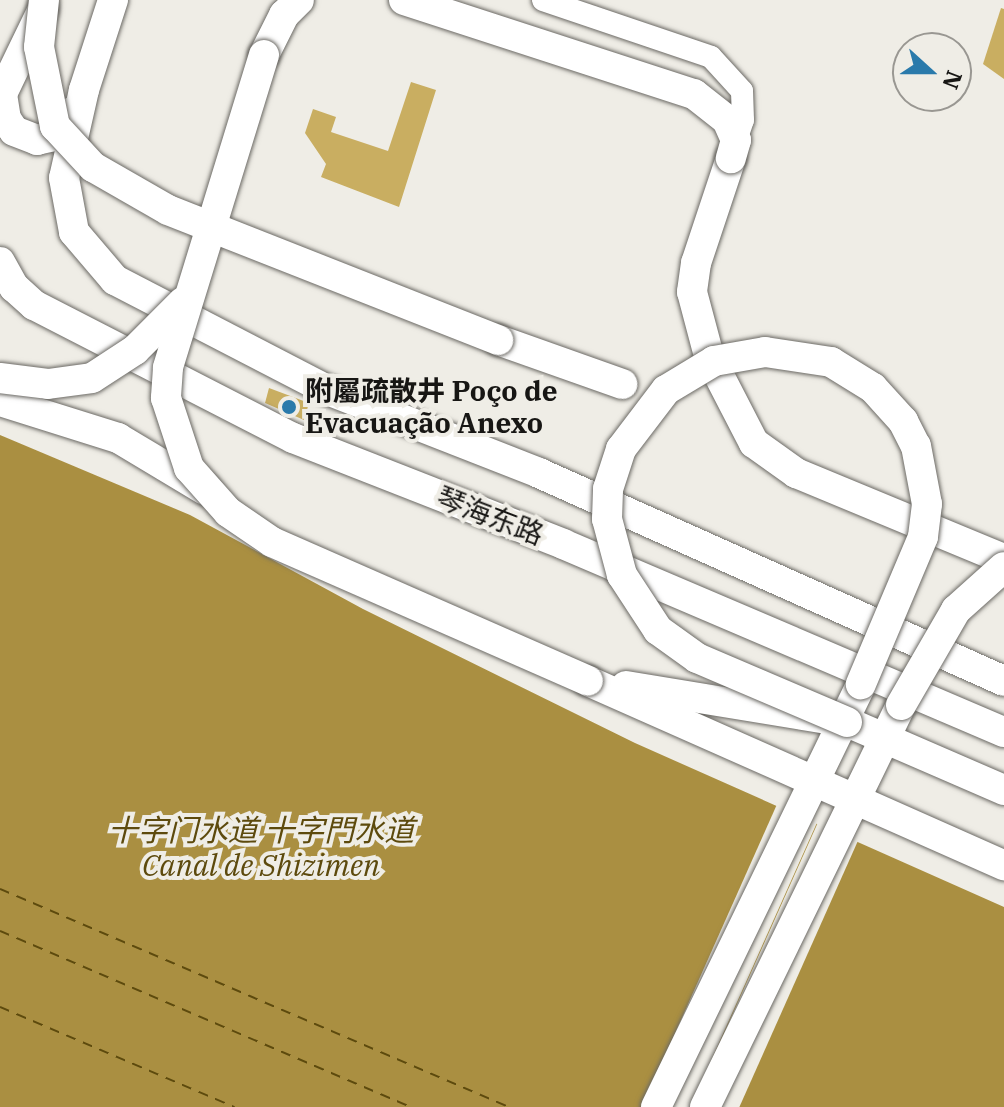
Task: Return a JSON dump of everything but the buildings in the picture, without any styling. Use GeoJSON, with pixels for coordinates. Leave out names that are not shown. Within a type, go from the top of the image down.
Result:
{"type":"FeatureCollection","features":[{"type":"Feature","properties":{"kind":"main road"},"geometry":{"type":"LineString","coordinates":[[25,0],[23,44],[32,79],[55,126],[93,167],[168,210],[498,340],[622,384]]}},
{"type":"Feature","properties":{"kind":"main road"},"geometry":{"type":"LineString","coordinates":[[46,0],[39,47],[55,126]]}},
{"type":"Feature","properties":{"kind":"main road"},"geometry":{"type":"LineString","coordinates":[[46,0],[1,99],[6,119],[14,131],[37,140],[54,136],[68,123],[84,90],[113,0]]}},
{"type":"Feature","properties":{"kind":"main road"},"geometry":{"type":"LineString","coordinates":[[205,490],[179,448],[166,398],[171,354],[264,55],[284,15],[299,0]]}},
{"type":"Feature","properties":{"kind":"main road"},"geometry":{"type":"LineString","coordinates":[[404,0],[694,94],[727,120],[736,140],[696,263],[692,292],[709,356],[754,443],[796,473],[1004,559]]}},
{"type":"Feature","properties":{"kind":"main road","name":"琴海东路"},"geometry":{"type":"LineString","coordinates":[[84,90],[64,178],[65,200],[74,232],[115,280],[325,389],[539,473],[1004,681]]}},
{"type":"Feature","properties":{"kind":"main road","name":"琴海东路"},"geometry":{"type":"LineString","coordinates":[[0,262],[14,287],[34,305],[293,438],[578,550],[1004,732]]}},
{"type":"Feature","properties":{"kind":"main road"},"geometry":{"type":"LineString","coordinates":[[0,378],[48,384],[92,378],[135,350],[190,295]]}},
{"type":"Feature","properties":{"kind":"main road"},"geometry":{"type":"LineString","coordinates":[[656,1107],[840,726],[847,712],[901,598],[923,537],[927,504],[923,469],[903,421],[853,373],[793,353],[765,352],[714,361],[666,390],[621,449],[608,489],[607,519],[618,565],[642,611],[678,645],[726,672],[807,705],[834,717],[847,722],[1004,790]]}},
{"type":"Feature","properties":{"kind":"main road"},"geometry":{"type":"LineString","coordinates":[[0,401],[118,438],[205,490],[244,526],[272,542],[1004,865]]}},
{"type":"Feature","properties":{"kind":"main road"},"geometry":{"type":"LineString","coordinates":[[705,1107],[917,673],[956,610],[1004,567]]}},
{"type":"Feature","properties":{"kind":"main road"},"geometry":{"type":"LineString","coordinates":[[588,681],[847,722]]}},
{"type":"Feature","properties":{"kind":"street"},"geometry":{"type":"LineString","coordinates":[[543,0],[711,57],[742,91],[743,120],[736,140]]}},
{"type":"Feature","properties":{"kind":"water","name":"十字门水道 十字門水道 Canal de Shizimen"},"geometry":{"type":"Polygon","coordinates":[[[0,435],[190,515],[363,609],[635,743],[1004,907],[1004,1107],[0,1107],[0,435]]]}},
{"type":"Feature","properties":{"kind":"pier"},"geometry":{"type":"Polygon","coordinates":[[[778,802],[818,820],[690,1107],[642,1107],[778,802]]]}},
{"type":"Feature","properties":{"kind":"pier"},"geometry":{"type":"Polygon","coordinates":[[[819,820],[859,838],[739,1107],[691,1107],[819,820]]]}},
{"type":"Feature","properties":{"kind":"ferry route"},"geometry":{"type":"LineString","coordinates":[[0,889],[509,1107]]}},
{"type":"Feature","properties":{"kind":"ferry route"},"geometry":{"type":"LineString","coordinates":[[0,931],[410,1107]]}},
{"type":"Feature","properties":{"kind":"ferry route"},"geometry":{"type":"LineString","coordinates":[[0,1007],[235,1107]]}},
{"type":"Feature","properties":{"kind":"place","name":"附屬疏散井 Poço de Evacuação Anexo"},"geometry":{"type":"Point","coordinates":[289,407]}}]}
